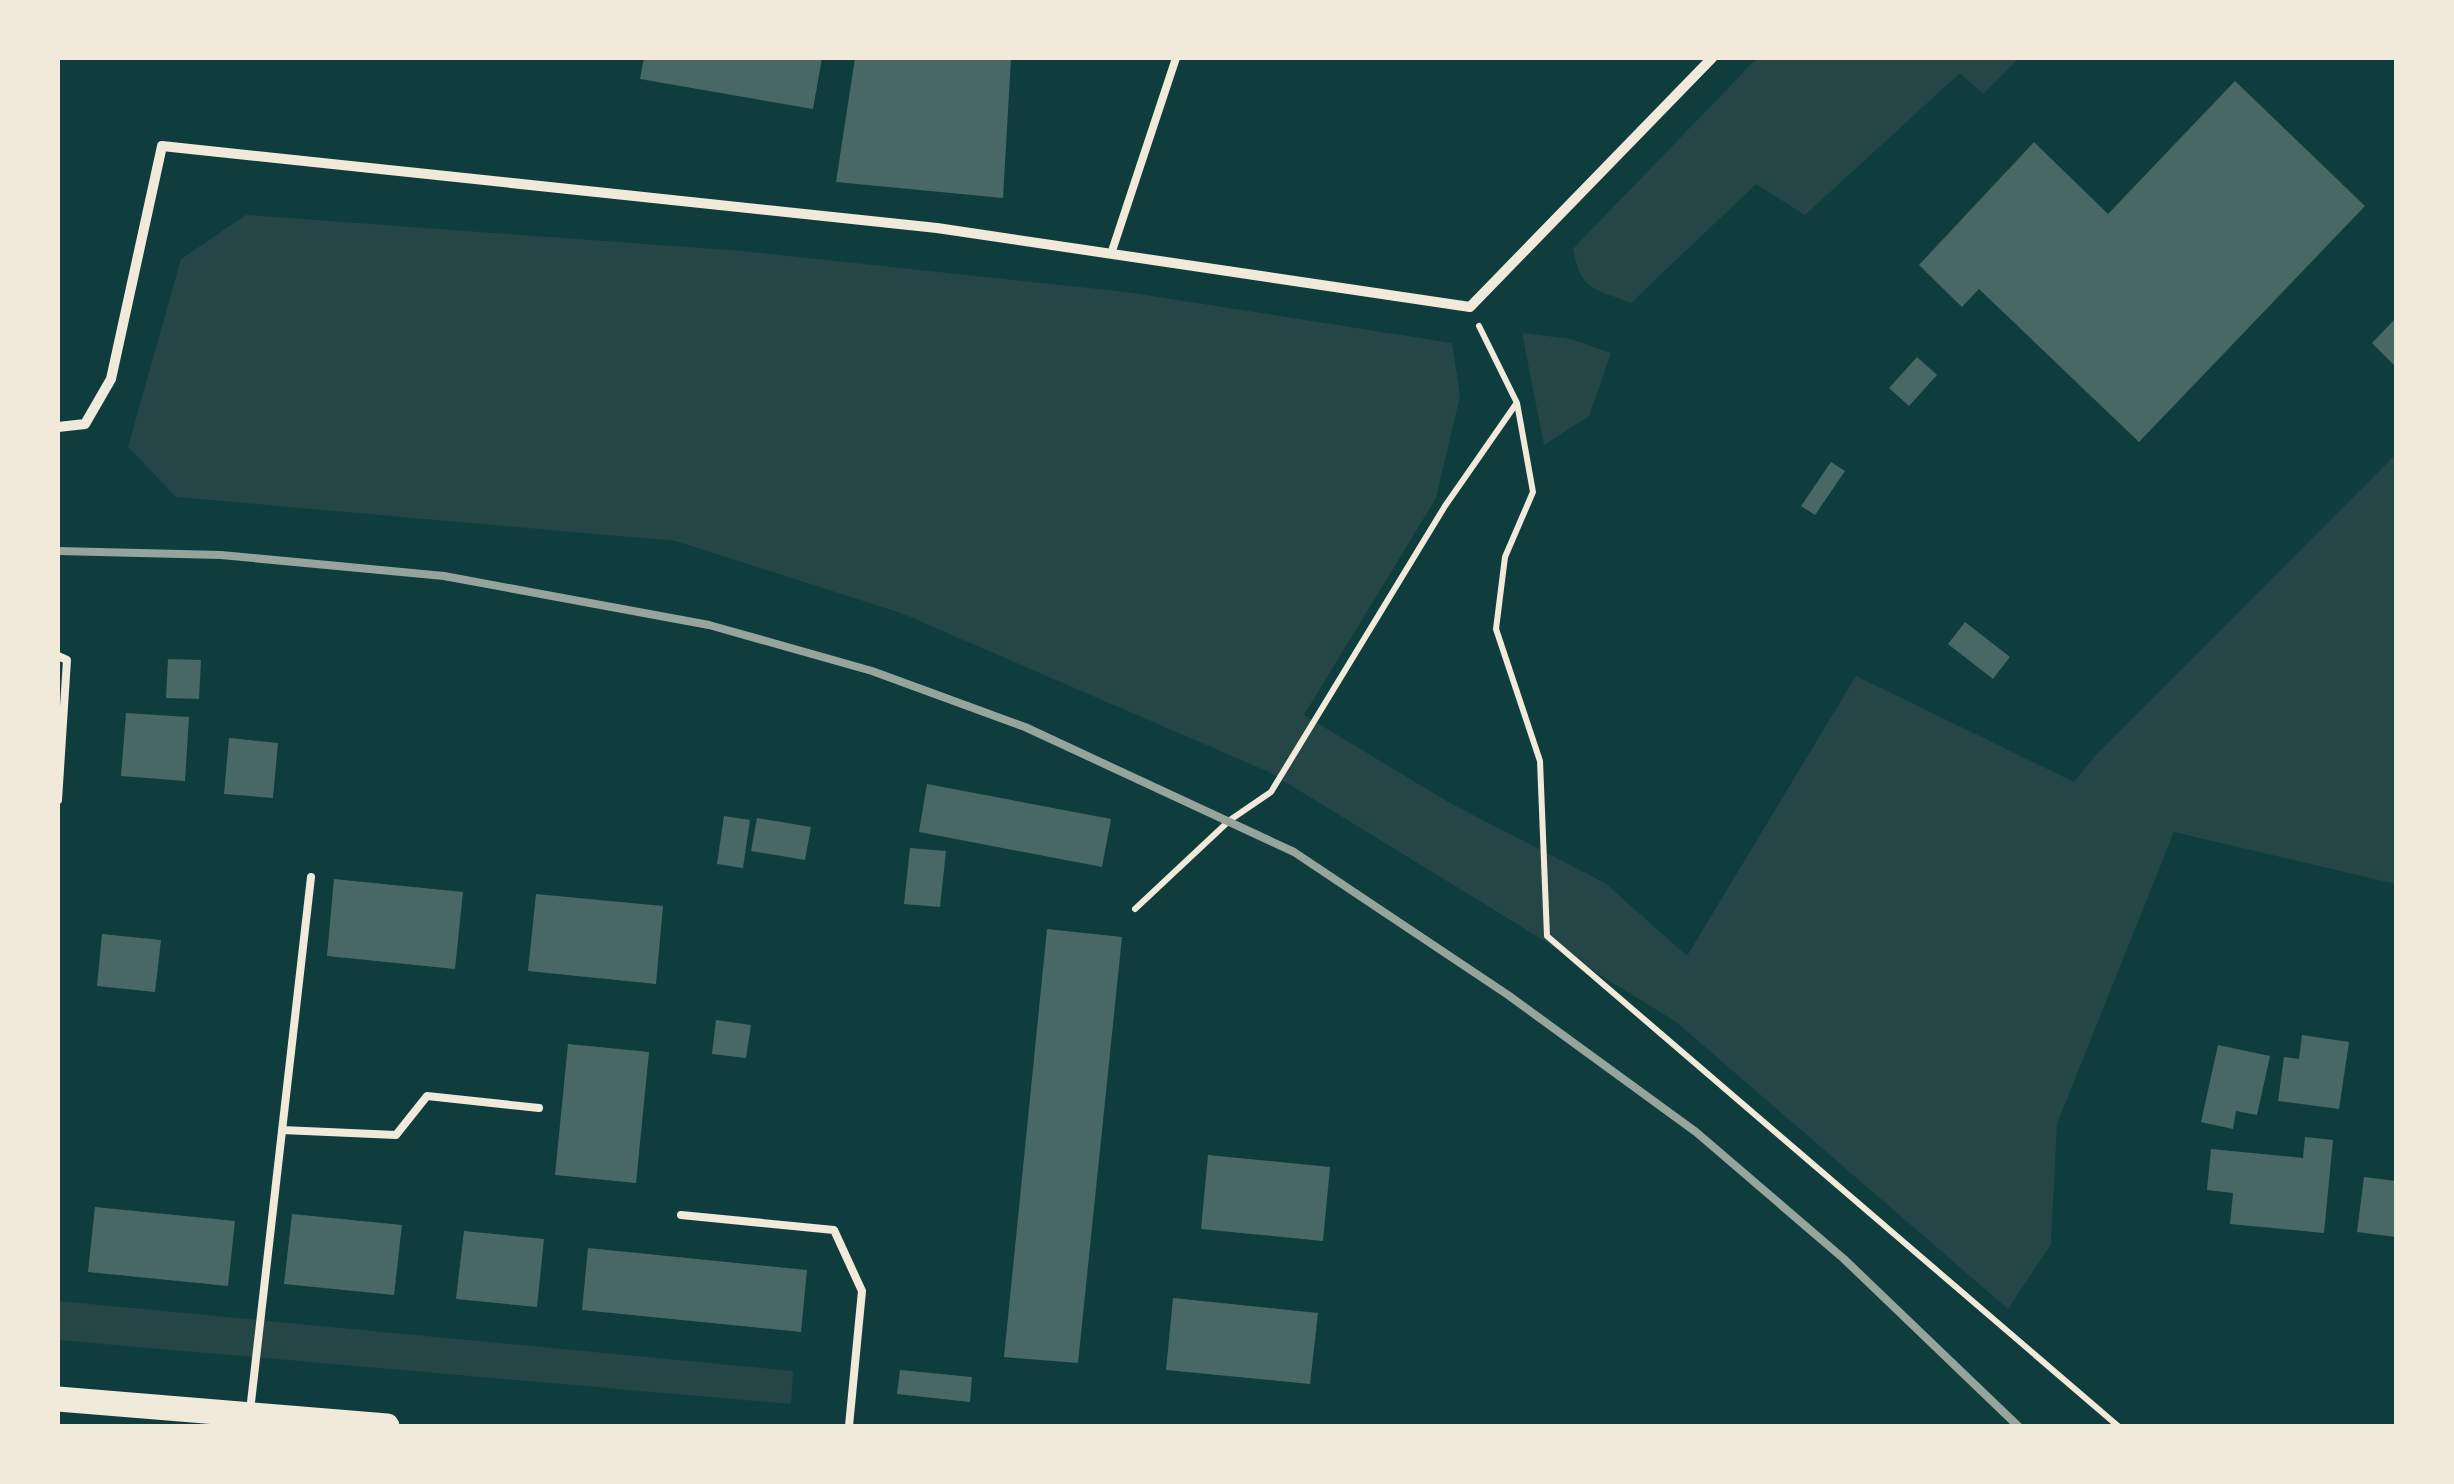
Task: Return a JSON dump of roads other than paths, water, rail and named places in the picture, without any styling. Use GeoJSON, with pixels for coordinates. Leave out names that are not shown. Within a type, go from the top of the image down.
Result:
{"type":"FeatureCollection","features":[{"type":"Feature","properties":{"kind":"main road"},"geometry":{"type":"LineString","coordinates":[[58,1400],[386,1426]]}},
{"type":"Feature","properties":{"kind":"street"},"geometry":{"type":"LineString","coordinates":[[58,427],[85,424],[111,379],[162,146],[938,228],[1470,307],[1712,58]]}},
{"type":"Feature","properties":{"kind":"lane"},"geometry":{"type":"LineString","coordinates":[[1111,254],[1176,58]]}},
{"type":"Feature","properties":{"kind":"lane"},"geometry":{"type":"LineString","coordinates":[[58,656],[67,660],[58,800]]}},
{"type":"Feature","properties":{"kind":"lane"},"geometry":{"type":"LineString","coordinates":[[250,1415],[311,877]]}},
{"type":"Feature","properties":{"kind":"lane"},"geometry":{"type":"LineString","coordinates":[[282,1130],[396,1135],[427,1096],[539,1108]]}},
{"type":"Feature","properties":{"kind":"lane"},"geometry":{"type":"LineString","coordinates":[[680,1215],[834,1230],[862,1291],[849,1426]]}},
{"type":"Feature","properties":{"kind":"railway"},"geometry":{"type":"LineString","coordinates":[[58,551],[221,555],[444,576],[709,625],[872,671],[1025,727],[1294,852],[1508,995],[1696,1132],[1844,1259],[2018,1426]]}}]}
